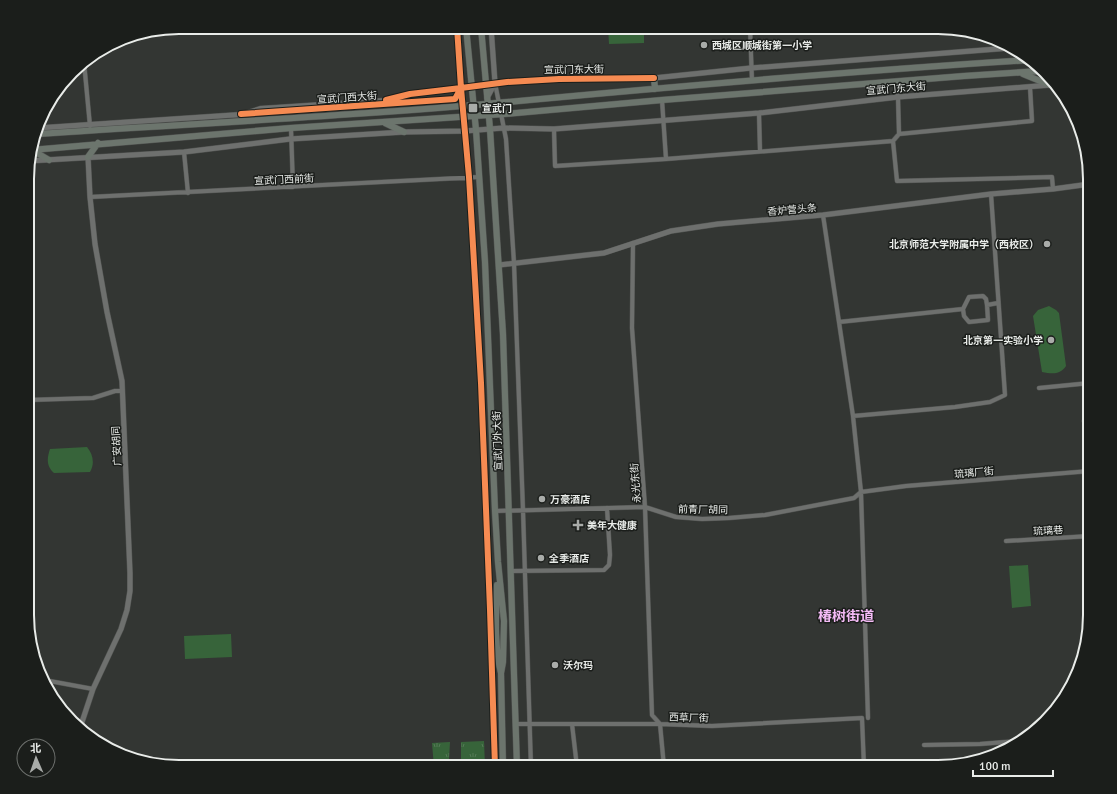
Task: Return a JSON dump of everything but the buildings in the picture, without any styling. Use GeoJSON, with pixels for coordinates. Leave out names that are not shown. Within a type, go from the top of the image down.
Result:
{"type":"FeatureCollection","features":[{"type":"Feature","properties":{"kind":"main road","name":"宣武门外大街"},"geometry":{"type":"LineString","coordinates":[[467,34],[472,104],[476,130],[485,262],[495,511],[504,621],[503,662],[501,673],[503,760]]}},
{"type":"Feature","properties":{"kind":"main road","name":"宣武门外大街"},"geometry":{"type":"LineString","coordinates":[[481,34],[490,129],[504,334],[517,760]]}},
{"type":"Feature","properties":{"kind":"main road","name":"宣武门东大街"},"geometry":{"type":"LineString","coordinates":[[487,101],[502,102],[1022,61]]}},
{"type":"Feature","properties":{"kind":"main road","name":"宣武门东大街"},"geometry":{"type":"LineString","coordinates":[[464,116],[1035,72]]}},
{"type":"Feature","properties":{"kind":"main road"},"geometry":{"type":"LineString","coordinates":[[1022,73],[1047,83]]}},
{"type":"Feature","properties":{"kind":"main road"},"geometry":{"type":"LineString","coordinates":[[654,78],[655,89]]}},
{"type":"Feature","properties":{"kind":"main road","name":"宣武门西大街"},"geometry":{"type":"LineString","coordinates":[[42,133],[90,127],[462,105],[487,101]]}},
{"type":"Feature","properties":{"kind":"main road"},"geometry":{"type":"LineString","coordinates":[[37,149],[98,143],[464,116]]}},
{"type":"Feature","properties":{"kind":"main road"},"geometry":{"type":"LineString","coordinates":[[383,123],[404,132]]}},
{"type":"Feature","properties":{"kind":"main road"},"geometry":{"type":"LineString","coordinates":[[88,157],[98,143]]}},
{"type":"Feature","properties":{"kind":"main road"},"geometry":{"type":"LineString","coordinates":[[37,153],[48,160]]}},
{"type":"Feature","properties":{"kind":"street"},"geometry":{"type":"LineString","coordinates":[[457,34],[469,177],[483,429],[495,760]]}},
{"type":"Feature","properties":{"kind":"street"},"geometry":{"type":"LineString","coordinates":[[492,34],[495,83],[506,139],[514,263],[530,760]]}},
{"type":"Feature","properties":{"kind":"street"},"geometry":{"type":"LineString","coordinates":[[750,34],[752,81]]}},
{"type":"Feature","properties":{"kind":"street","name":"宣武门东大街"},"geometry":{"type":"LineString","coordinates":[[461,88],[495,83],[560,79],[654,78],[751,68],[1001,49]]}},
{"type":"Feature","properties":{"kind":"street"},"geometry":{"type":"LineString","coordinates":[[85,69],[90,127]]}},
{"type":"Feature","properties":{"kind":"street"},"geometry":{"type":"LineString","coordinates":[[895,82],[898,97],[899,134]]}},
{"type":"Feature","properties":{"kind":"street"},"geometry":{"type":"LineString","coordinates":[[487,101],[495,83]]}},
{"type":"Feature","properties":{"kind":"street","name":"宣武门东大街"},"geometry":{"type":"LineString","coordinates":[[465,132],[503,128],[554,129],[759,113],[898,97],[1049,85]]}},
{"type":"Feature","properties":{"kind":"street"},"geometry":{"type":"LineString","coordinates":[[554,129],[555,166],[666,159],[893,140],[899,134],[1032,121],[1030,87]]}},
{"type":"Feature","properties":{"kind":"street"},"geometry":{"type":"LineString","coordinates":[[461,88],[455,99],[462,105]]}},
{"type":"Feature","properties":{"kind":"street","name":"宣武门西大街"},"geometry":{"type":"LineString","coordinates":[[241,118],[261,108],[386,100],[410,94],[461,88]]}},
{"type":"Feature","properties":{"kind":"street","name":"宣武门西大街"},"geometry":{"type":"LineString","coordinates":[[241,118],[455,99]]}},
{"type":"Feature","properties":{"kind":"street"},"geometry":{"type":"LineString","coordinates":[[662,100],[666,159]]}},
{"type":"Feature","properties":{"kind":"street"},"geometry":{"type":"LineString","coordinates":[[759,113],[760,151]]}},
{"type":"Feature","properties":{"kind":"street","name":"宣武门西大街"},"geometry":{"type":"LineString","coordinates":[[44,128],[90,127]]}},
{"type":"Feature","properties":{"kind":"street"},"geometry":{"type":"LineString","coordinates":[[291,128],[290,139],[293,187]]}},
{"type":"Feature","properties":{"kind":"street"},"geometry":{"type":"LineString","coordinates":[[35,161],[184,152],[290,139],[404,132],[465,132]]}},
{"type":"Feature","properties":{"kind":"street"},"geometry":{"type":"LineString","coordinates":[[893,140],[897,181],[1052,177],[1053,189]]}},
{"type":"Feature","properties":{"kind":"street"},"geometry":{"type":"LineString","coordinates":[[184,152],[188,193]]}},
{"type":"Feature","properties":{"kind":"street","name":"广安胡同"},"geometry":{"type":"LineString","coordinates":[[82,723],[93,689],[121,629],[130,591],[130,559],[122,381],[107,312],[95,244],[90,197],[88,157]]}},
{"type":"Feature","properties":{"kind":"street","name":"宣武门西前街"},"geometry":{"type":"LineString","coordinates":[[90,197],[479,177]]}},
{"type":"Feature","properties":{"kind":"street","name":"香炉营头条"},"geometry":{"type":"LineString","coordinates":[[499,265],[604,253],[671,231],[718,224],[824,215],[991,194],[1083,185]]}},
{"type":"Feature","properties":{"kind":"street"},"geometry":{"type":"LineString","coordinates":[[853,416],[976,404],[990,402],[1005,395],[991,194]]}},
{"type":"Feature","properties":{"kind":"street"},"geometry":{"type":"LineString","coordinates":[[824,215],[853,416],[860,492],[868,718]]}},
{"type":"Feature","properties":{"kind":"street","name":"永光东街"},"geometry":{"type":"LineString","coordinates":[[633,243],[632,328],[644,507],[652,715],[660,724],[663,760]]}},
{"type":"Feature","properties":{"kind":"street"},"geometry":{"type":"LineString","coordinates":[[983,296],[986,299],[988,320],[969,322],[964,316],[962,308],[969,297],[983,296]]}},
{"type":"Feature","properties":{"kind":"street"},"geometry":{"type":"LineString","coordinates":[[987,305],[998,303]]}},
{"type":"Feature","properties":{"kind":"street"},"geometry":{"type":"LineString","coordinates":[[839,322],[962,308]]}},
{"type":"Feature","properties":{"kind":"street"},"geometry":{"type":"LineString","coordinates":[[1039,388],[1083,384]]}},
{"type":"Feature","properties":{"kind":"street"},"geometry":{"type":"LineString","coordinates":[[34,400],[93,398],[122,390]]}},
{"type":"Feature","properties":{"kind":"street","name":"琉璃厂街"},"geometry":{"type":"LineString","coordinates":[[860,492],[906,486],[1083,472]]}},
{"type":"Feature","properties":{"kind":"street","name":"前青厂胡同"},"geometry":{"type":"LineString","coordinates":[[495,511],[644,507],[676,517],[702,519],[758,516],[854,498],[860,492]]}},
{"type":"Feature","properties":{"kind":"street"},"geometry":{"type":"LineString","coordinates":[[512,571],[604,570],[609,565],[610,555],[607,508]]}},
{"type":"Feature","properties":{"kind":"street","name":"琉璃巷"},"geometry":{"type":"LineString","coordinates":[[1006,540],[1083,536]]}},
{"type":"Feature","properties":{"kind":"street"},"geometry":{"type":"LineString","coordinates":[[50,681],[93,689]]}},
{"type":"Feature","properties":{"kind":"street","name":"西草厂街"},"geometry":{"type":"LineString","coordinates":[[516,724],[660,724],[712,726],[862,718],[864,760]]}},
{"type":"Feature","properties":{"kind":"street"},"geometry":{"type":"LineString","coordinates":[[572,724],[576,760]]}},
{"type":"Feature","properties":{"kind":"street"},"geometry":{"type":"LineString","coordinates":[[924,745],[1008,742]]}},
{"type":"Feature","properties":{"kind":"green space"},"geometry":{"type":"Polygon","coordinates":[[[608,34],[644,34],[644,43],[609,44],[608,34]]]}},
{"type":"Feature","properties":{"kind":"green space"},"geometry":{"type":"Polygon","coordinates":[[[1049,306],[1059,313],[1066,366],[1061,371],[1052,373],[1042,372],[1033,316],[1038,310],[1049,306]]]}},
{"type":"Feature","properties":{"kind":"green space"},"geometry":{"type":"Polygon","coordinates":[[[87,447],[93,459],[92,469],[90,472],[54,473],[48,465],[50,449],[87,447]]]}},
{"type":"Feature","properties":{"kind":"green space"},"geometry":{"type":"Polygon","coordinates":[[[1028,565],[1031,606],[1012,608],[1009,566],[1028,565]]]}},
{"type":"Feature","properties":{"kind":"green space"},"geometry":{"type":"Polygon","coordinates":[[[231,634],[232,657],[185,659],[184,636],[231,634]]]}},
{"type":"Feature","properties":{"kind":"green space"},"geometry":{"type":"Polygon","coordinates":[[[484,741],[485,760],[461,760],[461,742],[484,741]]]}},
{"type":"Feature","properties":{"kind":"green space"},"geometry":{"type":"Polygon","coordinates":[[[450,742],[449,759],[433,760],[432,743],[450,742]]]}},
{"type":"Feature","properties":{"kind":"cycle path"},"geometry":{"type":"LineString","coordinates":[[457,34],[469,177],[481,383],[495,760]]}},
{"type":"Feature","properties":{"kind":"cycle path"},"geometry":{"type":"LineString","coordinates":[[241,114],[455,99],[461,88],[507,82],[559,79],[654,78]]}},
{"type":"Feature","properties":{"kind":"cycle path"},"geometry":{"type":"LineString","coordinates":[[386,100],[410,94],[461,88]]}},
{"type":"Feature","properties":{"kind":"place","name":"西城区顺城街第一小学"},"geometry":{"type":"Point","coordinates":[704,45]}},
{"type":"Feature","properties":{"kind":"place","name":"宣武门"},"geometry":{"type":"Point","coordinates":[473,108]}},
{"type":"Feature","properties":{"kind":"place","name":"北京师范大学附属中学（西校区）"},"geometry":{"type":"Point","coordinates":[1047,244]}},
{"type":"Feature","properties":{"kind":"place","name":"北京第一实验小学"},"geometry":{"type":"Point","coordinates":[1051,340]}},
{"type":"Feature","properties":{"kind":"place","name":"万豪酒店"},"geometry":{"type":"Point","coordinates":[542,499]}},
{"type":"Feature","properties":{"kind":"place","name":"美年大健康"},"geometry":{"type":"Point","coordinates":[578,525]}},
{"type":"Feature","properties":{"kind":"place","name":"全季酒店"},"geometry":{"type":"Point","coordinates":[541,558]}},
{"type":"Feature","properties":{"kind":"place","name":"沃尔玛"},"geometry":{"type":"Point","coordinates":[555,665]}},
{"type":"Feature","properties":{"kind":"district","name":"椿树街道"},"geometry":{"type":"Point","coordinates":[846,616]}}]}
